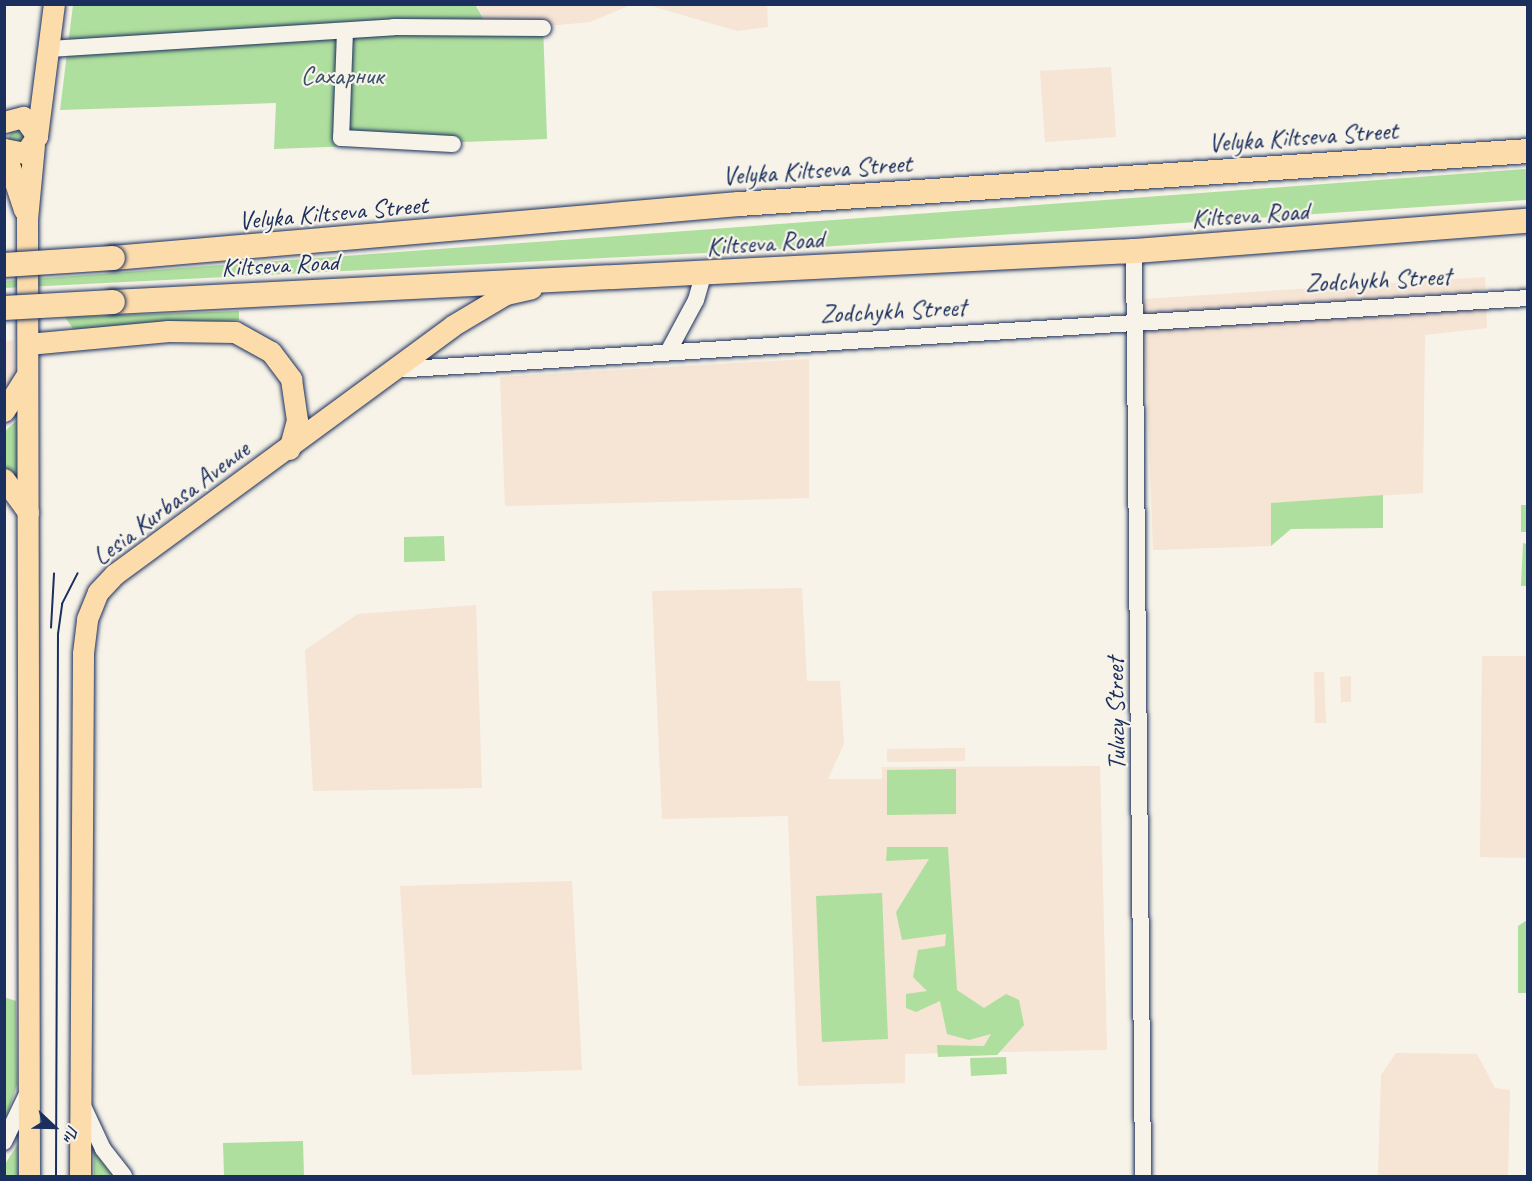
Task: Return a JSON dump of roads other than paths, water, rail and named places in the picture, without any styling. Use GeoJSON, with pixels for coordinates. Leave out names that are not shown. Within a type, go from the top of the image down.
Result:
{"type":"FeatureCollection","features":[{"type":"Feature","properties":{"kind":"highway","name":"Velyka Kiltseva Street"},"geometry":{"type":"LineString","coordinates":[[4,265],[112,258],[750,203],[1527,151]]}},
{"type":"Feature","properties":{"kind":"highway","name":"Kiltseva Road"},"geometry":{"type":"LineString","coordinates":[[4,308],[703,275],[1134,251],[1527,221]]}},
{"type":"Feature","properties":{"kind":"main road"},"geometry":{"type":"LineString","coordinates":[[29,1176],[31,532],[27,219],[54,4]]}},
{"type":"Feature","properties":{"kind":"main road"},"geometry":{"type":"LineString","coordinates":[[9,119],[44,82]]}},
{"type":"Feature","properties":{"kind":"main road"},"geometry":{"type":"LineString","coordinates":[[9,119],[29,119],[35,141]]}},
{"type":"Feature","properties":{"kind":"main road"},"geometry":{"type":"LineString","coordinates":[[4,149],[20,154],[35,141]]}},
{"type":"Feature","properties":{"kind":"main road"},"geometry":{"type":"LineString","coordinates":[[4,149],[27,219]]}},
{"type":"Feature","properties":{"kind":"main road"},"geometry":{"type":"LineString","coordinates":[[289,449],[473,312],[506,294],[554,282]]}},
{"type":"Feature","properties":{"kind":"main road","name":"Lesia Kurbasa Avenue"},"geometry":{"type":"LineString","coordinates":[[28,344],[168,331],[235,332],[271,352],[291,379],[297,420],[289,449],[114,574],[98,592],[87,619],[80,1176]]}},
{"type":"Feature","properties":{"kind":"main road"},"geometry":{"type":"LineString","coordinates":[[4,411],[28,370]]}},
{"type":"Feature","properties":{"kind":"main road"},"geometry":{"type":"LineString","coordinates":[[4,427],[28,400]]}},
{"type":"Feature","properties":{"kind":"main road"},"geometry":{"type":"LineString","coordinates":[[4,479],[21,496],[31,532]]}},
{"type":"Feature","properties":{"kind":"street"},"geometry":{"type":"LineString","coordinates":[[49,48],[345,31],[543,28]]}},
{"type":"Feature","properties":{"kind":"street"},"geometry":{"type":"LineString","coordinates":[[345,31],[341,138],[453,144]]}},
{"type":"Feature","properties":{"kind":"street","name":"Tuluzy Street"},"geometry":{"type":"LineString","coordinates":[[1134,251],[1143,1176]]}},
{"type":"Feature","properties":{"kind":"street"},"geometry":{"type":"LineString","coordinates":[[668,352],[696,300],[703,275]]}},
{"type":"Feature","properties":{"kind":"street","name":"Zodchykh Street"},"geometry":{"type":"LineString","coordinates":[[393,370],[1136,321],[1527,298]]}},
{"type":"Feature","properties":{"kind":"street"},"geometry":{"type":"LineString","coordinates":[[4,1142],[28,1089]]}},
{"type":"Feature","properties":{"kind":"street"},"geometry":{"type":"LineString","coordinates":[[80,1098],[89,1126],[124,1176]]}},
{"type":"Feature","properties":{"kind":"tram line"},"geometry":{"type":"LineString","coordinates":[[51,628],[54,574]]}},
{"type":"Feature","properties":{"kind":"tram line"},"geometry":{"type":"LineString","coordinates":[[56,1176],[58,634],[62,604],[77,574]]}},
{"type":"Feature","properties":{"kind":"park label","name":"Сахарник"},"geometry":{"type":"Point","coordinates":[342,76]}}]}
